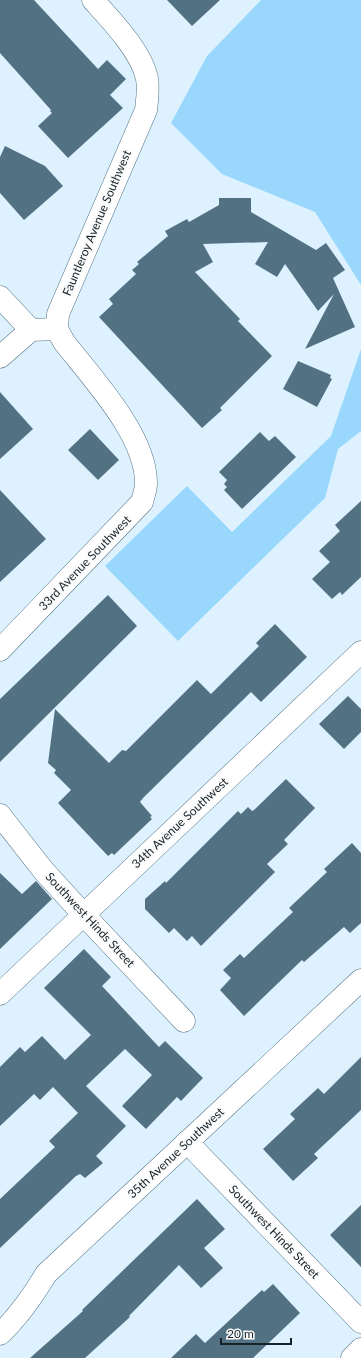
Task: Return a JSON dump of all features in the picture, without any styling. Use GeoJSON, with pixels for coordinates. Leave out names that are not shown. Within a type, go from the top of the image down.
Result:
{"type":"FeatureCollection","features":[{"type":"Feature","properties":{"kind":"street","name":"Fauntleroy Avenue Southwest"},"geometry":{"type":"LineString","coordinates":[[57,329],[58,314],[146,110],[148,91],[144,69],[118,27],[92,0]]}},
{"type":"Feature","properties":{"kind":"street"},"geometry":{"type":"LineString","coordinates":[[0,297],[31,330]]}},
{"type":"Feature","properties":{"kind":"street"},"geometry":{"type":"LineString","coordinates":[[0,357],[31,330],[57,329]]}},
{"type":"Feature","properties":{"kind":"street","name":"33rd Avenue Southwest"},"geometry":{"type":"LineString","coordinates":[[0,650],[142,502],[146,485],[143,465],[120,413],[64,342],[57,329]]}},
{"type":"Feature","properties":{"kind":"street","name":"34th Avenue Southwest"},"geometry":{"type":"LineString","coordinates":[[0,994],[83,914],[358,662]]}},
{"type":"Feature","properties":{"kind":"street","name":"Southwest Hinds Street"},"geometry":{"type":"LineString","coordinates":[[0,815],[44,870],[83,914],[184,1021]]}},
{"type":"Feature","properties":{"kind":"street","name":"35th Avenue Southwest"},"geometry":{"type":"LineString","coordinates":[[0,1334],[14,1320],[30,1300],[46,1274],[361,980]]}},
{"type":"Feature","properties":{"kind":"street","name":"Southwest Hinds Street"},"geometry":{"type":"LineString","coordinates":[[187,1142],[361,1322]]}},
{"type":"Feature","properties":{"kind":"street"},"geometry":{"type":"LineString","coordinates":[[352,1358],[361,1350]]}},
{"type":"Feature","properties":{"kind":"shaded area"},"geometry":{"type":"Polygon","coordinates":[[[261,0],[361,0],[361,285],[315,212],[222,174],[171,123],[207,56],[261,0]]]}},
{"type":"Feature","properties":{"kind":"shaded area"},"geometry":{"type":"Polygon","coordinates":[[[361,349],[361,431],[338,449],[325,498],[178,641],[105,566],[187,486],[232,532],[331,436],[361,349]]]}},
{"type":"Feature","properties":{"kind":"building"},"geometry":{"type":"Polygon","coordinates":[[[0,0],[34,0],[98,69],[107,60],[126,79],[110,95],[123,108],[68,158],[38,126],[52,113],[50,111],[51,110],[0,53],[0,0]]]}},
{"type":"Feature","properties":{"kind":"building"},"geometry":{"type":"Polygon","coordinates":[[[167,0],[220,0],[192,26],[167,0]]]}},
{"type":"Feature","properties":{"kind":"building"},"geometry":{"type":"Polygon","coordinates":[[[5,146],[45,166],[63,186],[24,220],[0,193],[0,157],[5,146]]]}},
{"type":"Feature","properties":{"kind":"building"},"geometry":{"type":"Polygon","coordinates":[[[219,198],[251,198],[251,212],[316,250],[326,243],[345,270],[333,278],[355,327],[305,349],[334,294],[318,311],[285,264],[277,277],[255,264],[268,242],[203,244],[213,262],[195,272],[240,319],[238,321],[272,356],[220,408],[222,410],[202,428],[99,317],[113,304],[109,299],[136,274],[132,270],[139,264],[137,262],[168,236],[165,231],[187,219],[189,222],[219,205],[219,198]]]}},
{"type":"Feature","properties":{"kind":"building"},"geometry":{"type":"Polygon","coordinates":[[[298,361],[331,375],[330,378],[332,379],[317,407],[283,389],[298,361]]]}},
{"type":"Feature","properties":{"kind":"building"},"geometry":{"type":"Polygon","coordinates":[[[0,392],[33,429],[0,459],[0,392]]]}},
{"type":"Feature","properties":{"kind":"building"},"geometry":{"type":"Polygon","coordinates":[[[90,429],[119,460],[98,480],[68,450],[90,429]]]}},
{"type":"Feature","properties":{"kind":"building"},"geometry":{"type":"Polygon","coordinates":[[[260,432],[269,441],[275,436],[296,457],[242,509],[224,490],[227,487],[224,484],[227,480],[219,472],[260,432]]]}},
{"type":"Feature","properties":{"kind":"building"},"geometry":{"type":"Polygon","coordinates":[[[0,490],[46,539],[0,582],[0,490]]]}},
{"type":"Feature","properties":{"kind":"building"},"geometry":{"type":"Polygon","coordinates":[[[361,501],[361,577],[342,595],[340,592],[332,599],[312,579],[330,562],[319,551],[340,531],[335,525],[361,501]]]}},
{"type":"Feature","properties":{"kind":"building"},"geometry":{"type":"Polygon","coordinates":[[[108,595],[137,626],[0,762],[0,699],[108,595]]]}},
{"type":"Feature","properties":{"kind":"building"},"geometry":{"type":"Polygon","coordinates":[[[275,624],[307,657],[261,702],[251,692],[143,798],[140,802],[152,816],[150,817],[152,819],[114,855],[112,853],[108,856],[58,803],[71,790],[54,773],[56,770],[48,763],[55,709],[109,763],[122,750],[126,751],[197,680],[211,694],[259,646],[256,643],[275,624]]]}},
{"type":"Feature","properties":{"kind":"building"},"geometry":{"type":"Polygon","coordinates":[[[348,696],[361,709],[361,732],[344,749],[319,724],[348,696]]]}},
{"type":"Feature","properties":{"kind":"building"},"geometry":{"type":"Polygon","coordinates":[[[286,779],[315,808],[284,840],[288,844],[267,864],[275,872],[201,946],[192,936],[187,941],[174,928],[169,933],[145,909],[145,899],[165,881],[166,883],[238,811],[241,814],[248,807],[252,811],[254,810],[286,779]]]}},
{"type":"Feature","properties":{"kind":"building"},"geometry":{"type":"Polygon","coordinates":[[[352,843],[361,853],[361,923],[350,933],[344,927],[304,962],[302,960],[244,1016],[220,990],[231,978],[223,970],[240,954],[244,958],[293,912],[289,908],[327,872],[324,869],[352,843]]]}},
{"type":"Feature","properties":{"kind":"building"},"geometry":{"type":"Polygon","coordinates":[[[0,873],[22,894],[36,881],[52,899],[0,949],[0,873]]]}},
{"type":"Feature","properties":{"kind":"building"},"geometry":{"type":"Polygon","coordinates":[[[84,949],[111,977],[102,986],[159,1047],[165,1041],[203,1078],[181,1101],[177,1097],[146,1129],[122,1106],[152,1075],[125,1049],[86,1086],[126,1126],[96,1156],[103,1163],[85,1178],[80,1174],[76,1176],[0,1248],[0,1199],[55,1147],[49,1141],[78,1113],[53,1087],[40,1100],[34,1094],[0,1126],[0,1067],[20,1047],[25,1052],[42,1036],[65,1060],[91,1035],[44,988],[84,949]]]}},
{"type":"Feature","properties":{"kind":"building"},"geometry":{"type":"Polygon","coordinates":[[[361,1057],[361,1110],[314,1154],[318,1158],[293,1181],[263,1149],[295,1119],[290,1114],[318,1088],[324,1094],[361,1057]]]}},
{"type":"Feature","properties":{"kind":"building"},"geometry":{"type":"Polygon","coordinates":[[[197,1199],[225,1229],[204,1248],[223,1268],[201,1288],[179,1265],[129,1316],[130,1317],[85,1358],[30,1358],[83,1311],[82,1310],[197,1199]]]}},
{"type":"Feature","properties":{"kind":"building"},"geometry":{"type":"Polygon","coordinates":[[[361,1205],[361,1267],[330,1235],[361,1205]]]}},
{"type":"Feature","properties":{"kind":"building"},"geometry":{"type":"Polygon","coordinates":[[[273,1284],[300,1313],[253,1358],[171,1358],[196,1334],[205,1343],[262,1290],[264,1292],[273,1284]]]}}]}
